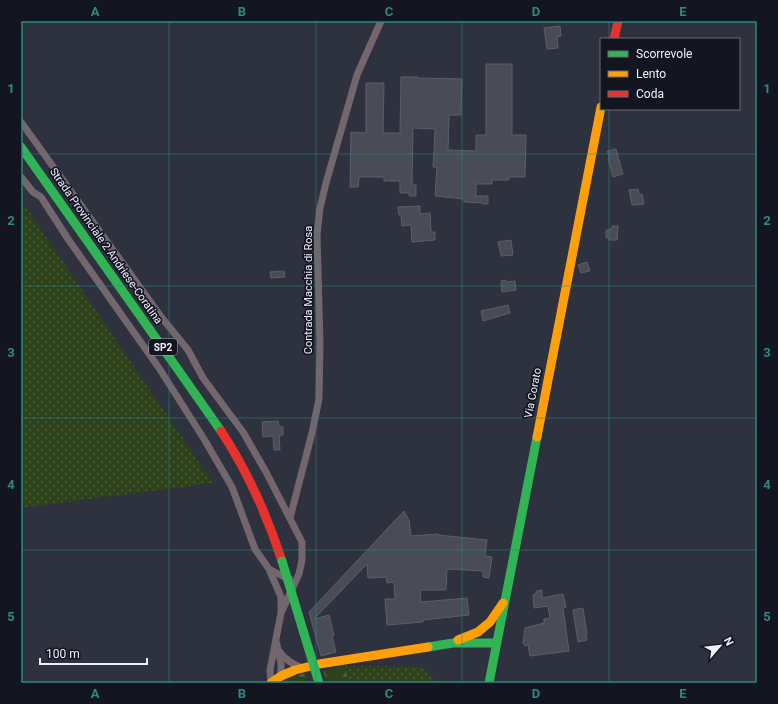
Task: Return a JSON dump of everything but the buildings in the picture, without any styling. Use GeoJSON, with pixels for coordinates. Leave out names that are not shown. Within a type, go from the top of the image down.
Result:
{"type":"FeatureCollection","features":[{"type":"Feature","properties":{"kind":"main road"},"geometry":{"type":"LineString","coordinates":[[614,38],[618,21]]}},
{"type":"Feature","properties":{"kind":"main road","name":"Via Corato"},"geometry":{"type":"LineString","coordinates":[[489,683],[600,110]]}},
{"type":"Feature","properties":{"kind":"main road","name":"Strada Provinciale 2 Andriese-Coratina"},"geometry":{"type":"LineString","coordinates":[[21,147],[223,434],[245,472],[273,533],[319,683]]}},
{"type":"Feature","properties":{"kind":"main road"},"geometry":{"type":"LineString","coordinates":[[453,643],[478,632],[490,622],[505,600]]}},
{"type":"Feature","properties":{"kind":"main road"},"geometry":{"type":"LineString","coordinates":[[478,632],[487,633],[493,637],[497,643]]}},
{"type":"Feature","properties":{"kind":"main road"},"geometry":{"type":"LineString","coordinates":[[272,683],[281,676],[302,668],[453,643],[497,643]]}},
{"type":"Feature","properties":{"kind":"street","name":"Contrada Macchia di Rosa"},"geometry":{"type":"LineString","coordinates":[[290,518],[312,433],[318,399],[320,342],[317,235],[320,208],[357,75],[381,21]]}},
{"type":"Feature","properties":{"kind":"street"},"geometry":{"type":"LineString","coordinates":[[21,122],[162,318],[188,350],[203,378],[243,432],[266,472],[302,542],[302,560],[299,574],[281,613]]}},
{"type":"Feature","properties":{"kind":"street"},"geometry":{"type":"LineString","coordinates":[[21,176],[33,192],[42,197],[68,239],[159,368],[204,439],[232,487],[255,549],[269,569],[281,597],[281,613],[270,670],[272,683]]}},
{"type":"Feature","properties":{"kind":"street"},"geometry":{"type":"LineString","coordinates":[[269,569],[288,579],[299,574]]}},
{"type":"Feature","properties":{"kind":"street"},"geometry":{"type":"LineString","coordinates":[[276,638],[281,663],[281,676]]}},
{"type":"Feature","properties":{"kind":"street"},"geometry":{"type":"LineString","coordinates":[[279,652],[283,657],[302,668]]}},
{"type":"Feature","properties":{"kind":"green space"},"geometry":{"type":"Polygon","coordinates":[[[21,200],[213,483],[21,508],[21,200]]]}},
{"type":"Feature","properties":{"kind":"green space"},"geometry":{"type":"Polygon","coordinates":[[[343,666],[422,667],[433,678],[434,683],[350,683],[343,666]]]}},
{"type":"Feature","properties":{"kind":"green space"},"geometry":{"type":"Polygon","coordinates":[[[343,666],[350,683],[328,683],[323,671],[343,666]]]}},
{"type":"Feature","properties":{"kind":"green space"},"geometry":{"type":"Polygon","coordinates":[[[306,673],[309,683],[280,683],[287,677],[306,673]]]}},
{"type":"Feature","properties":{"kind":"traffic: fast"},"geometry":{"type":"LineString","coordinates":[[21,147],[221,431]]}},
{"type":"Feature","properties":{"kind":"traffic: fast"},"geometry":{"type":"LineString","coordinates":[[489,683],[537,437]]}},
{"type":"Feature","properties":{"kind":"traffic: fast"},"geometry":{"type":"LineString","coordinates":[[282,561],[319,683]]}},
{"type":"Feature","properties":{"kind":"traffic: fast"},"geometry":{"type":"LineString","coordinates":[[428,647],[453,643],[497,643]]}},
{"type":"Feature","properties":{"kind":"traffic: slow"},"geometry":{"type":"LineString","coordinates":[[537,437],[600,110]]}},
{"type":"Feature","properties":{"kind":"traffic: slow"},"geometry":{"type":"LineString","coordinates":[[458,640],[478,632],[490,622],[503,603]]}},
{"type":"Feature","properties":{"kind":"traffic: slow"},"geometry":{"type":"LineString","coordinates":[[271,683],[281,676],[295,670],[319,664],[428,647]]}},
{"type":"Feature","properties":{"kind":"traffic: jam"},"geometry":{"type":"LineString","coordinates":[[614,38],[618,21]]}},
{"type":"Feature","properties":{"kind":"traffic: jam"},"geometry":{"type":"LineString","coordinates":[[221,431],[240,462],[256,494],[282,561]]}}]}
